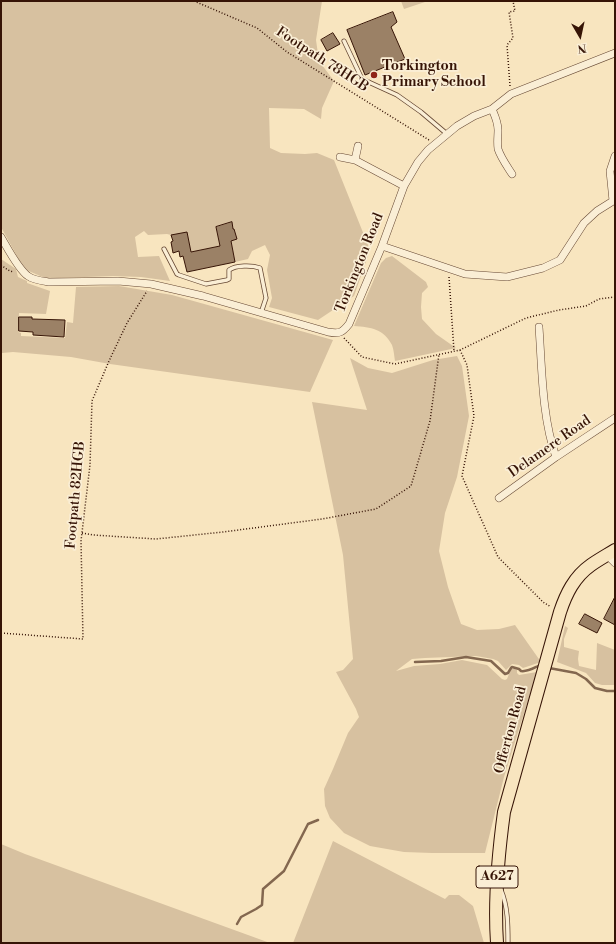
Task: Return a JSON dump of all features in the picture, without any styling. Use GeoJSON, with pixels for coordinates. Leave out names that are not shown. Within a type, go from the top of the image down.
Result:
{"type":"FeatureCollection","features":[{"type":"Feature","properties":{"kind":"main road","name":"Offerton Road"},"geometry":{"type":"LineString","coordinates":[[497,943],[496,882],[504,812],[560,612],[565,597],[576,579],[590,566],[612,556]]}},
{"type":"Feature","properties":{"kind":"street","name":"Torkington Road"},"geometry":{"type":"LineString","coordinates":[[1,237],[21,269],[28,276],[49,282],[118,281],[151,284],[203,296],[328,332],[339,333],[345,330],[349,324],[382,246],[404,186],[418,162],[428,150],[457,126],[474,116],[492,109],[511,94],[615,53]]}},
{"type":"Feature","properties":{"kind":"street"},"geometry":{"type":"LineString","coordinates":[[492,109],[498,130],[498,149],[512,174]]}},
{"type":"Feature","properties":{"kind":"street"},"geometry":{"type":"LineString","coordinates":[[355,160],[358,146]]}},
{"type":"Feature","properties":{"kind":"street"},"geometry":{"type":"LineString","coordinates":[[340,156],[355,160],[404,186]]}},
{"type":"Feature","properties":{"kind":"street"},"geometry":{"type":"LineString","coordinates":[[382,246],[465,274],[507,277],[544,268],[560,260],[584,223],[596,210],[614,201],[610,172],[615,156]]}},
{"type":"Feature","properties":{"kind":"street"},"geometry":{"type":"LineString","coordinates":[[539,327],[548,425],[551,444],[556,458]]}},
{"type":"Feature","properties":{"kind":"street","name":"Delamere Road"},"geometry":{"type":"LineString","coordinates":[[499,498],[615,418]]}},
{"type":"Feature","properties":{"kind":"lane"},"geometry":{"type":"LineString","coordinates":[[344,41],[362,79],[397,95],[421,112],[447,134]]}},
{"type":"Feature","properties":{"kind":"lane"},"geometry":{"type":"LineString","coordinates":[[164,249],[177,274],[205,284],[218,283],[229,279],[229,270],[233,268],[259,268],[261,271],[266,298],[261,313]]}},
{"type":"Feature","properties":{"kind":"lane"},"geometry":{"type":"LineString","coordinates":[[496,882],[505,902],[508,943]]}},
{"type":"Feature","properties":{"kind":"path","name":"Footpath 78HGB"},"geometry":{"type":"LineString","coordinates":[[194,1],[257,28],[287,52],[435,143]]}},
{"type":"Feature","properties":{"kind":"path"},"geometry":{"type":"LineString","coordinates":[[511,94],[507,45],[513,38],[509,12],[515,11],[513,1]]}},
{"type":"Feature","properties":{"kind":"path"},"geometry":{"type":"LineString","coordinates":[[449,269],[454,351]]}},
{"type":"Feature","properties":{"kind":"path","name":"Footpath 82HGB"},"geometry":{"type":"LineString","coordinates":[[1,633],[83,639],[81,541],[90,465],[92,401],[109,360],[128,323],[151,284]]}},
{"type":"Feature","properties":{"kind":"path"},"geometry":{"type":"LineString","coordinates":[[339,333],[362,357],[395,364],[460,350],[526,318],[559,310],[586,306],[599,299],[615,296]]}},
{"type":"Feature","properties":{"kind":"path"},"geometry":{"type":"LineString","coordinates":[[460,350],[467,365],[474,416],[462,476],[498,557],[543,602],[560,612]]}},
{"type":"Feature","properties":{"kind":"path"},"geometry":{"type":"LineString","coordinates":[[82,533],[156,540],[322,519],[376,509],[411,486],[430,421],[439,354]]}},
{"type":"Feature","properties":{"kind":"shaded area"},"geometry":{"type":"Polygon","coordinates":[[[1,1],[322,1],[316,40],[319,61],[334,81],[322,108],[321,119],[304,109],[269,108],[270,148],[281,153],[317,153],[334,160],[370,250],[354,296],[318,320],[269,307],[272,298],[267,270],[270,255],[265,245],[252,251],[248,259],[235,262],[231,241],[236,239],[231,223],[216,227],[220,246],[191,252],[171,235],[148,235],[144,231],[135,237],[138,257],[159,256],[170,281],[141,277],[113,276],[45,278],[24,269],[1,227],[1,1]]]}},
{"type":"Feature","properties":{"kind":"shaded area"},"geometry":{"type":"Polygon","coordinates":[[[401,1],[428,1],[404,9],[401,1]]]}},
{"type":"Feature","properties":{"kind":"shaded area"},"geometry":{"type":"Polygon","coordinates":[[[392,256],[426,282],[428,287],[422,293],[422,319],[436,334],[456,348],[395,361],[392,345],[385,335],[371,328],[354,326],[381,263],[386,258],[392,256]]]}},
{"type":"Feature","properties":{"kind":"shaded area"},"geometry":{"type":"Polygon","coordinates":[[[1,259],[16,269],[18,277],[27,281],[27,283],[50,291],[46,314],[19,313],[18,332],[21,333],[21,336],[65,338],[67,322],[73,323],[76,287],[119,286],[172,295],[333,340],[310,392],[110,364],[71,357],[13,352],[2,353],[1,259]]]}},
{"type":"Feature","properties":{"kind":"shaded area"},"geometry":{"type":"Polygon","coordinates":[[[457,356],[462,366],[469,416],[457,477],[445,513],[439,551],[448,587],[461,624],[477,630],[499,629],[515,625],[541,662],[523,668],[519,665],[512,664],[506,670],[498,661],[476,656],[425,658],[412,659],[396,671],[414,666],[440,664],[462,660],[487,665],[505,680],[507,679],[511,669],[517,670],[519,675],[537,672],[504,777],[485,853],[404,852],[370,846],[344,833],[330,818],[325,806],[324,789],[348,733],[359,717],[336,672],[343,670],[353,659],[343,555],[312,402],[367,410],[350,358],[368,368],[392,373],[433,360],[457,356]]]}},
{"type":"Feature","properties":{"kind":"shaded area"},"geometry":{"type":"Polygon","coordinates":[[[565,626],[568,628],[564,639],[564,647],[579,651],[579,666],[596,670],[597,643],[615,650],[615,685],[602,685],[595,683],[586,673],[557,662],[565,626]]]}},
{"type":"Feature","properties":{"kind":"shaded area"},"geometry":{"type":"Polygon","coordinates":[[[333,841],[445,899],[449,895],[459,895],[473,906],[484,943],[293,943],[333,841]]]}},
{"type":"Feature","properties":{"kind":"shaded area"},"geometry":{"type":"Polygon","coordinates":[[[1,844],[25,854],[270,943],[1,943],[1,844]]]}},
{"type":"Feature","properties":{"kind":"building"},"geometry":{"type":"Polygon","coordinates":[[[393,12],[397,22],[391,27],[405,59],[365,75],[347,30],[393,12]]]}},
{"type":"Feature","properties":{"kind":"building"},"geometry":{"type":"Polygon","coordinates":[[[333,33],[340,44],[327,51],[321,40],[333,33]]]}},
{"type":"Feature","properties":{"kind":"building"},"geometry":{"type":"Polygon","coordinates":[[[232,222],[237,239],[231,241],[235,262],[187,272],[183,256],[180,257],[179,251],[173,253],[171,242],[173,241],[171,235],[187,232],[191,252],[220,246],[216,227],[232,222]]]}},
{"type":"Feature","properties":{"kind":"building"},"geometry":{"type":"Polygon","coordinates":[[[19,317],[65,320],[64,337],[33,335],[33,332],[19,331],[19,317]]]}},
{"type":"Feature","properties":{"kind":"building"},"geometry":{"type":"Polygon","coordinates":[[[615,597],[615,625],[604,619],[615,597]]]}},
{"type":"Feature","properties":{"kind":"building"},"geometry":{"type":"Polygon","coordinates":[[[585,614],[602,623],[597,633],[579,624],[585,614]]]}},
{"type":"Feature","properties":{"kind":"waterway"},"geometry":{"type":"LineString","coordinates":[[415,662],[441,661],[466,657],[491,661],[505,674],[508,673],[512,667],[521,671],[530,670],[538,666],[542,667]]}},
{"type":"Feature","properties":{"kind":"waterway"},"geometry":{"type":"LineString","coordinates":[[549,668],[576,673],[586,679],[595,688],[615,691]]}},
{"type":"Feature","properties":{"kind":"waterway"},"geometry":{"type":"LineString","coordinates":[[237,924],[241,917],[262,905],[263,889],[284,871],[308,824],[318,820]]}},
{"type":"Feature","properties":{"kind":"place","name":"Torkington Primary School"},"geometry":{"type":"Point","coordinates":[374,75]}}]}
